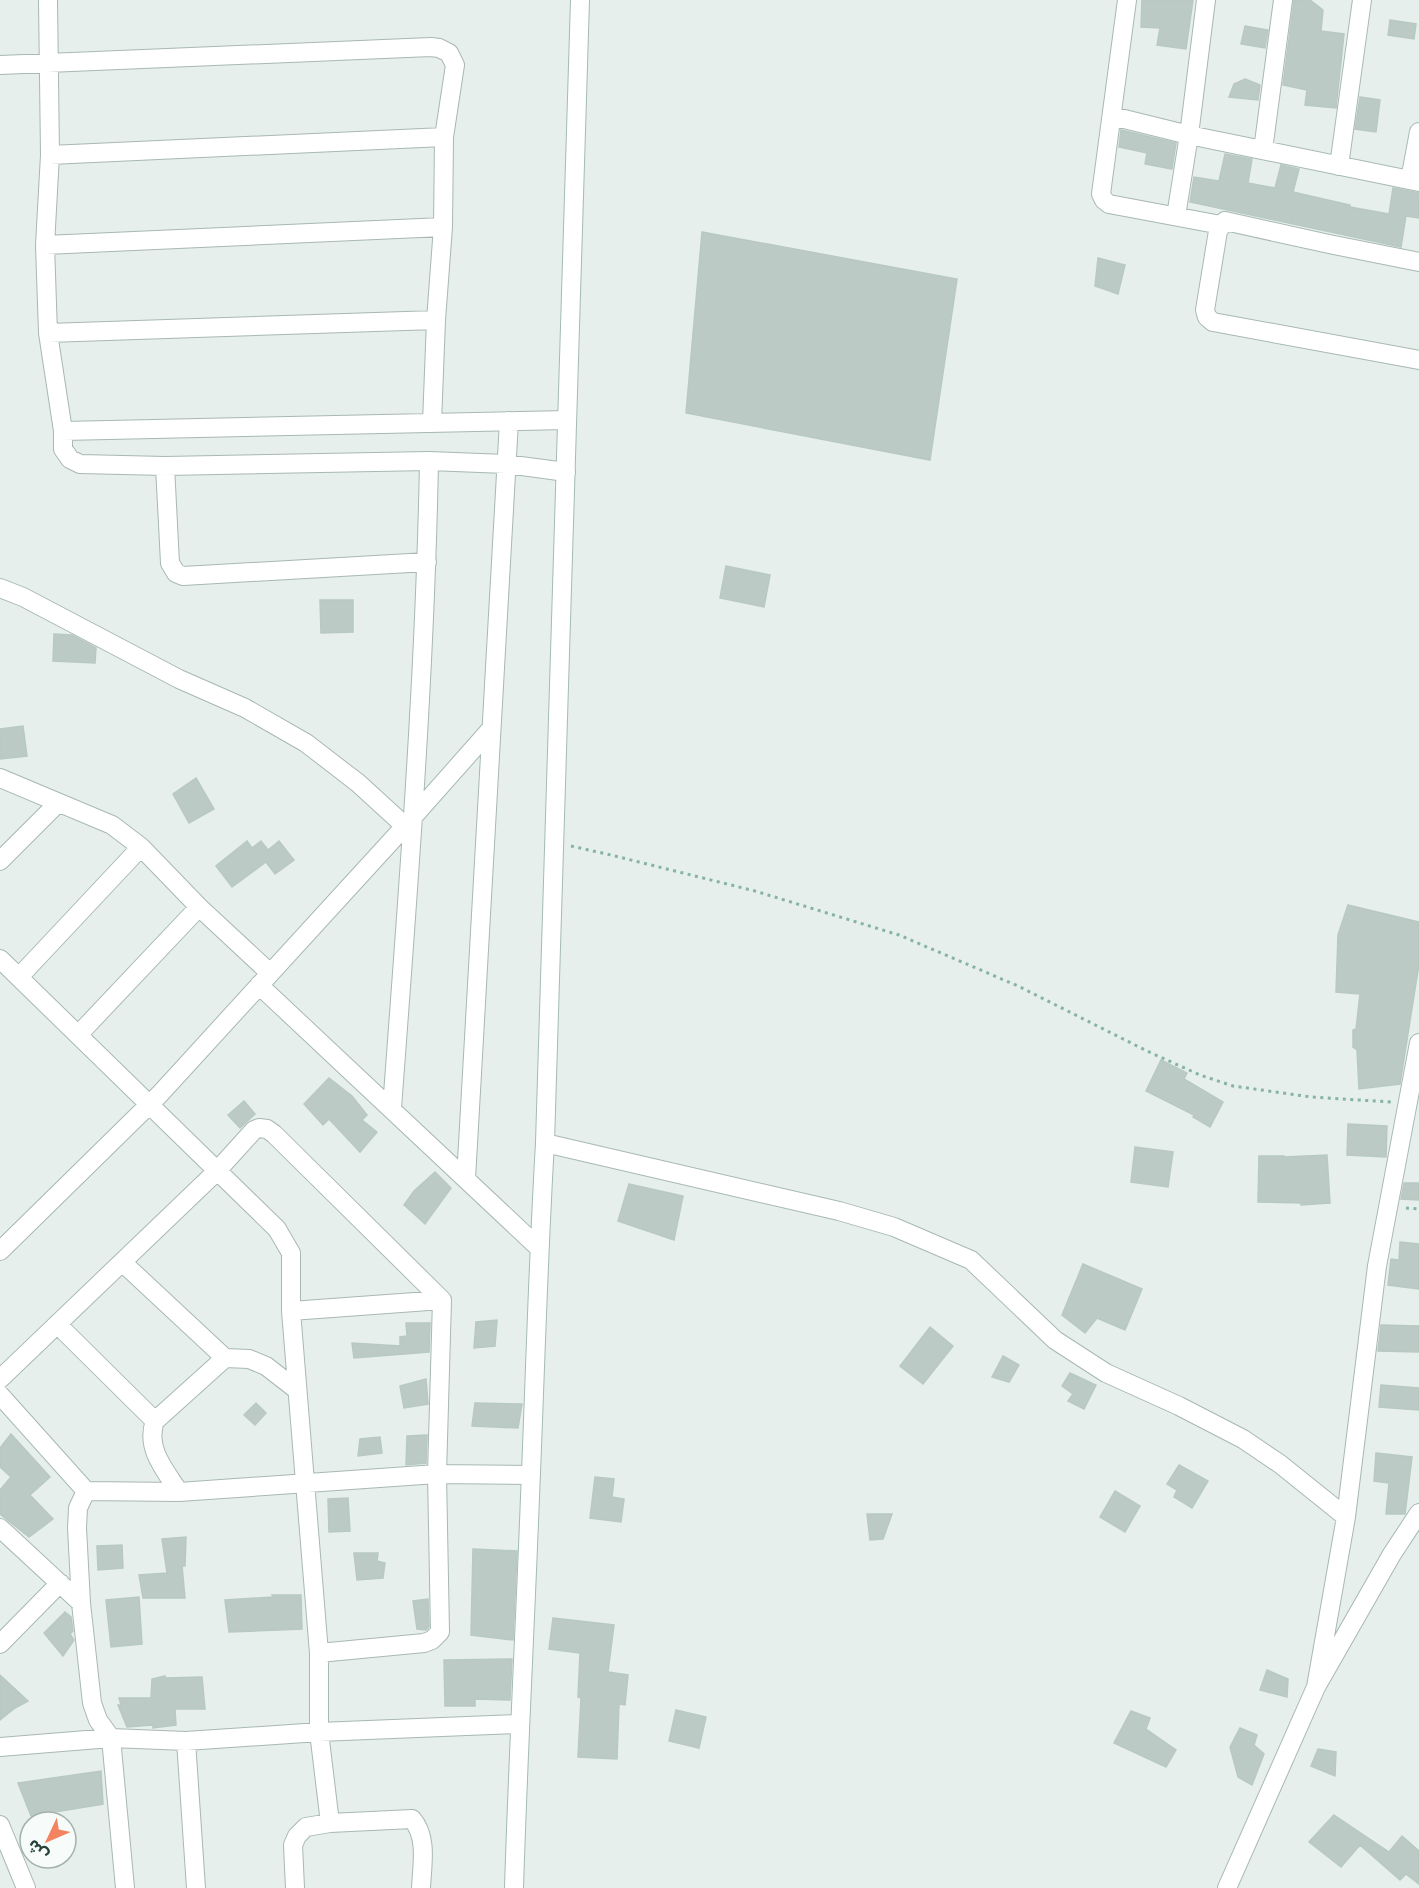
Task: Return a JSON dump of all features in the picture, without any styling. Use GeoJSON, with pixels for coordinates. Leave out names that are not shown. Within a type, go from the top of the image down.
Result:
{"type":"FeatureCollection","features":[{"type":"Feature","properties":{"kind":"street"},"geometry":{"type":"LineString","coordinates":[[48,0],[50,155],[45,245],[48,333],[63,432],[63,449],[70,459],[80,464],[165,466],[429,461],[506,464],[566,472]]}},
{"type":"Feature","properties":{"kind":"street"},"geometry":{"type":"LineString","coordinates":[[514,1888],[519,1724],[545,1143],[580,0]]}},
{"type":"Feature","properties":{"kind":"street"},"geometry":{"type":"LineString","coordinates":[[1127,0],[1101,194],[1108,204],[1221,225]]}},
{"type":"Feature","properties":{"kind":"street"},"geometry":{"type":"LineString","coordinates":[[1176,216],[1206,0]]}},
{"type":"Feature","properties":{"kind":"street"},"geometry":{"type":"LineString","coordinates":[[1263,150],[1283,0]]}},
{"type":"Feature","properties":{"kind":"street"},"geometry":{"type":"LineString","coordinates":[[1339,165],[1362,0]]}},
{"type":"Feature","properties":{"kind":"street"},"geometry":{"type":"LineString","coordinates":[[0,65],[432,47],[449,53],[454,65],[444,137],[443,227],[432,423]]}},
{"type":"Feature","properties":{"kind":"street"},"geometry":{"type":"LineString","coordinates":[[1112,116],[1189,135],[1414,181],[1419,132]]}},
{"type":"Feature","properties":{"kind":"street"},"geometry":{"type":"LineString","coordinates":[[50,155],[444,137]]}},
{"type":"Feature","properties":{"kind":"street"},"geometry":{"type":"LineString","coordinates":[[1419,262],[1225,221],[1221,225],[1205,310],[1207,317],[1213,322],[1419,360]]}},
{"type":"Feature","properties":{"kind":"street"},"geometry":{"type":"LineString","coordinates":[[45,245],[443,227]]}},
{"type":"Feature","properties":{"kind":"street"},"geometry":{"type":"LineString","coordinates":[[48,333],[436,320]]}},
{"type":"Feature","properties":{"kind":"street"},"geometry":{"type":"LineString","coordinates":[[63,432],[567,420]]}},
{"type":"Feature","properties":{"kind":"street"},"geometry":{"type":"LineString","coordinates":[[466,1179],[509,421]]}},
{"type":"Feature","properties":{"kind":"street"},"geometry":{"type":"LineString","coordinates":[[392,1108],[427,562],[429,461]]}},
{"type":"Feature","properties":{"kind":"street"},"geometry":{"type":"LineString","coordinates":[[165,466],[170,563],[176,573],[183,576],[427,562]]}},
{"type":"Feature","properties":{"kind":"street"},"geometry":{"type":"LineString","coordinates":[[0,588],[23,597],[178,678],[245,708],[306,743],[410,821]]}},
{"type":"Feature","properties":{"kind":"street"},"geometry":{"type":"LineString","coordinates":[[0,1251],[149,1104],[410,821],[490,730]]}},
{"type":"Feature","properties":{"kind":"street"},"geometry":{"type":"LineString","coordinates":[[0,778],[111,825],[141,847],[265,979],[392,1108],[539,1248]]}},
{"type":"Feature","properties":{"kind":"street"},"geometry":{"type":"LineString","coordinates":[[0,861],[58,803]]}},
{"type":"Feature","properties":{"kind":"street"},"geometry":{"type":"LineString","coordinates":[[19,977],[141,847]]}},
{"type":"Feature","properties":{"kind":"street"},"geometry":{"type":"LineString","coordinates":[[78,1035],[199,907]]}},
{"type":"Feature","properties":{"kind":"street"},"geometry":{"type":"LineString","coordinates":[[0,959],[277,1229],[291,1253],[291,1311],[319,1653],[319,1732],[330,1823]]}},
{"type":"Feature","properties":{"kind":"street"},"geometry":{"type":"LineString","coordinates":[[1316,1687],[1346,1517],[1377,1266],[1412,1127],[1408,1102],[1419,1043]]}},
{"type":"Feature","properties":{"kind":"street"},"geometry":{"type":"LineString","coordinates":[[0,1380],[216,1172],[254,1130],[267,1129],[442,1300],[437,1474],[440,1632],[437,1637],[424,1643],[319,1653]]}},
{"type":"Feature","properties":{"kind":"street"},"geometry":{"type":"LineString","coordinates":[[545,1143],[894,1227],[971,1260],[1055,1340],[1106,1373],[1179,1406],[1243,1439],[1280,1464],[1346,1517]]}},
{"type":"Feature","properties":{"kind":"street"},"geometry":{"type":"LineString","coordinates":[[122,1262],[225,1358],[249,1359],[257,1362],[266,1366],[297,1390]]}},
{"type":"Feature","properties":{"kind":"street"},"geometry":{"type":"LineString","coordinates":[[291,1311],[442,1300]]}},
{"type":"Feature","properties":{"kind":"street"},"geometry":{"type":"LineString","coordinates":[[57,1324],[155,1421]]}},
{"type":"Feature","properties":{"kind":"street"},"geometry":{"type":"LineString","coordinates":[[179,1492],[158,1460],[151,1432],[155,1421],[225,1358]]}},
{"type":"Feature","properties":{"kind":"street"},"geometry":{"type":"LineString","coordinates":[[0,1395],[86,1491],[179,1492],[437,1474],[531,1475]]}},
{"type":"Feature","properties":{"kind":"street"},"geometry":{"type":"LineString","coordinates":[[86,1491],[78,1508],[77,1528],[81,1603],[92,1703],[98,1720],[111,1738],[125,1888]]}},
{"type":"Feature","properties":{"kind":"street"},"geometry":{"type":"LineString","coordinates":[[1227,1888],[1316,1687],[1392,1554],[1419,1513]]}},
{"type":"Feature","properties":{"kind":"street"},"geometry":{"type":"LineString","coordinates":[[0,1528],[81,1603]]}},
{"type":"Feature","properties":{"kind":"street"},"geometry":{"type":"LineString","coordinates":[[0,1644],[60,1583]]}},
{"type":"Feature","properties":{"kind":"street"},"geometry":{"type":"LineString","coordinates":[[0,1747],[111,1738],[186,1741],[319,1732],[519,1724]]}},
{"type":"Feature","properties":{"kind":"street"},"geometry":{"type":"LineString","coordinates":[[186,1741],[196,1888]]}},
{"type":"Feature","properties":{"kind":"street"},"geometry":{"type":"LineString","coordinates":[[295,1888],[293,1845],[297,1836],[306,1827],[330,1823],[412,1819],[419,1827],[422,1836],[421,1888]]}},
{"type":"Feature","properties":{"kind":"street"},"geometry":{"type":"LineString","coordinates":[[0,1825],[26,1888]]}},
{"type":"Feature","properties":{"kind":"path"},"geometry":{"type":"LineString","coordinates":[[554,843],[755,891],[899,935],[1018,986],[1200,1075],[1233,1086],[1311,1097],[1408,1102]]}},
{"type":"Feature","properties":{"kind":"building"},"geometry":{"type":"Polygon","coordinates":[[[1142,0],[1193,0],[1186,49],[1157,45],[1160,28],[1141,27],[1142,0]]]}},
{"type":"Feature","properties":{"kind":"building"},"geometry":{"type":"Polygon","coordinates":[[[1294,0],[1310,0],[1323,10],[1321,31],[1344,34],[1336,108],[1305,105],[1307,90],[1283,85],[1294,0]]]}},
{"type":"Feature","properties":{"kind":"building"},"geometry":{"type":"Polygon","coordinates":[[[1390,20],[1416,24],[1414,39],[1388,35],[1390,20]]]}},
{"type":"Feature","properties":{"kind":"building"},"geometry":{"type":"Polygon","coordinates":[[[1245,26],[1268,30],[1265,48],[1241,44],[1245,26]]]}},
{"type":"Feature","properties":{"kind":"building"},"geometry":{"type":"Polygon","coordinates":[[[1245,79],[1260,85],[1258,100],[1229,97],[1234,84],[1245,79]]]}},
{"type":"Feature","properties":{"kind":"building"},"geometry":{"type":"Polygon","coordinates":[[[1360,97],[1380,100],[1376,132],[1355,129],[1360,97]]]}},
{"type":"Feature","properties":{"kind":"building"},"geometry":{"type":"Polygon","coordinates":[[[1121,130],[1176,143],[1172,169],[1145,164],[1147,153],[1119,147],[1121,130]]]}},
{"type":"Feature","properties":{"kind":"building"},"geometry":{"type":"Polygon","coordinates":[[[1225,154],[1252,159],[1248,183],[1275,188],[1281,165],[1299,169],[1293,192],[1350,205],[1350,207],[1389,214],[1393,188],[1419,193],[1419,218],[1406,216],[1401,247],[1190,202],[1194,177],[1219,181],[1225,154]]]}},
{"type":"Feature","properties":{"kind":"building"},"geometry":{"type":"Polygon","coordinates":[[[702,232],[957,279],[930,460],[686,413],[702,232]]]}},
{"type":"Feature","properties":{"kind":"building"},"geometry":{"type":"Polygon","coordinates":[[[1098,258],[1125,265],[1118,294],[1095,286],[1098,258]]]}},
{"type":"Feature","properties":{"kind":"building"},"geometry":{"type":"Polygon","coordinates":[[[726,566],[770,575],[764,607],[720,598],[726,566]]]}},
{"type":"Feature","properties":{"kind":"building"},"geometry":{"type":"Polygon","coordinates":[[[320,600],[353,600],[353,632],[321,633],[320,600]]]}},
{"type":"Feature","properties":{"kind":"building"},"geometry":{"type":"Polygon","coordinates":[[[54,634],[72,635],[96,648],[95,663],[53,661],[54,634]]]}},
{"type":"Feature","properties":{"kind":"building"},"geometry":{"type":"Polygon","coordinates":[[[23,726],[27,756],[0,759],[0,729],[23,726]]]}},
{"type":"Feature","properties":{"kind":"building"},"geometry":{"type":"Polygon","coordinates":[[[196,778],[214,809],[189,823],[173,794],[196,778]]]}},
{"type":"Feature","properties":{"kind":"building"},"geometry":{"type":"Polygon","coordinates":[[[247,841],[252,848],[261,841],[268,850],[279,841],[294,860],[275,874],[266,862],[232,887],[216,866],[247,841]]]}},
{"type":"Feature","properties":{"kind":"building"},"geometry":{"type":"Polygon","coordinates":[[[1348,905],[1419,922],[1419,964],[1400,1084],[1359,1089],[1357,1050],[1353,1047],[1353,1030],[1356,1029],[1360,994],[1336,992],[1338,935],[1348,905]]]}},
{"type":"Feature","properties":{"kind":"building"},"geometry":{"type":"Polygon","coordinates":[[[1161,1060],[1187,1073],[1184,1079],[1223,1102],[1210,1127],[1193,1117],[1194,1115],[1146,1091],[1161,1060]]]}},
{"type":"Feature","properties":{"kind":"building"},"geometry":{"type":"Polygon","coordinates":[[[329,1078],[352,1096],[367,1115],[362,1120],[377,1132],[360,1152],[329,1119],[323,1125],[304,1104],[329,1078]]]}},
{"type":"Feature","properties":{"kind":"building"},"geometry":{"type":"Polygon","coordinates":[[[244,1101],[255,1114],[240,1128],[228,1115],[244,1101]]]}},
{"type":"Feature","properties":{"kind":"building"},"geometry":{"type":"Polygon","coordinates":[[[1348,1124],[1387,1126],[1386,1157],[1347,1155],[1348,1124]]]}},
{"type":"Feature","properties":{"kind":"building"},"geometry":{"type":"Polygon","coordinates":[[[1135,1147],[1173,1152],[1168,1187],[1131,1182],[1135,1147]]]}},
{"type":"Feature","properties":{"kind":"building"},"geometry":{"type":"Polygon","coordinates":[[[1327,1155],[1330,1203],[1301,1205],[1301,1203],[1258,1202],[1259,1156],[1327,1155]]]}},
{"type":"Feature","properties":{"kind":"building"},"geometry":{"type":"Polygon","coordinates":[[[435,1172],[451,1188],[425,1224],[404,1205],[414,1191],[435,1172]]]}},
{"type":"Feature","properties":{"kind":"building"},"geometry":{"type":"Polygon","coordinates":[[[1404,1183],[1419,1183],[1419,1200],[1401,1199],[1404,1183]]]}},
{"type":"Feature","properties":{"kind":"building"},"geometry":{"type":"Polygon","coordinates":[[[629,1184],[683,1196],[674,1240],[618,1221],[629,1184]]]}},
{"type":"Feature","properties":{"kind":"building"},"geometry":{"type":"Polygon","coordinates":[[[1400,1242],[1419,1244],[1419,1289],[1388,1285],[1391,1259],[1399,1260],[1400,1242]]]}},
{"type":"Feature","properties":{"kind":"building"},"geometry":{"type":"Polygon","coordinates":[[[1083,1264],[1142,1289],[1125,1330],[1097,1318],[1085,1333],[1062,1315],[1083,1264]]]}},
{"type":"Feature","properties":{"kind":"building"},"geometry":{"type":"Polygon","coordinates":[[[497,1320],[495,1346],[474,1348],[476,1322],[497,1320]]]}},
{"type":"Feature","properties":{"kind":"building"},"geometry":{"type":"Polygon","coordinates":[[[406,1323],[430,1323],[429,1352],[354,1358],[352,1343],[400,1346],[400,1337],[407,1336],[406,1323]]]}},
{"type":"Feature","properties":{"kind":"building"},"geometry":{"type":"Polygon","coordinates":[[[1381,1325],[1419,1326],[1419,1352],[1378,1351],[1381,1325]]]}},
{"type":"Feature","properties":{"kind":"building"},"geometry":{"type":"Polygon","coordinates":[[[930,1327],[953,1346],[923,1384],[900,1366],[930,1327]]]}},
{"type":"Feature","properties":{"kind":"building"},"geometry":{"type":"Polygon","coordinates":[[[1003,1356],[1019,1365],[1009,1382],[992,1377],[1003,1356]]]}},
{"type":"Feature","properties":{"kind":"building"},"geometry":{"type":"Polygon","coordinates":[[[1070,1373],[1096,1385],[1084,1409],[1068,1401],[1073,1394],[1062,1386],[1070,1373]]]}},
{"type":"Feature","properties":{"kind":"building"},"geometry":{"type":"Polygon","coordinates":[[[426,1379],[428,1404],[404,1408],[400,1386],[426,1379]]]}},
{"type":"Feature","properties":{"kind":"building"},"geometry":{"type":"Polygon","coordinates":[[[1381,1385],[1419,1388],[1419,1410],[1379,1407],[1381,1385]]]}},
{"type":"Feature","properties":{"kind":"building"},"geometry":{"type":"Polygon","coordinates":[[[256,1403],[266,1413],[255,1425],[244,1415],[256,1403]]]}},
{"type":"Feature","properties":{"kind":"building"},"geometry":{"type":"Polygon","coordinates":[[[475,1403],[522,1404],[518,1428],[472,1426],[475,1403]]]}},
{"type":"Feature","properties":{"kind":"building"},"geometry":{"type":"Polygon","coordinates":[[[11,1434],[50,1477],[30,1495],[53,1519],[29,1537],[0,1514],[0,1490],[11,1477],[0,1467],[0,1448],[11,1434]]]}},
{"type":"Feature","properties":{"kind":"building"},"geometry":{"type":"Polygon","coordinates":[[[427,1435],[426,1463],[406,1465],[407,1436],[427,1435]]]}},
{"type":"Feature","properties":{"kind":"building"},"geometry":{"type":"Polygon","coordinates":[[[380,1437],[382,1453],[358,1456],[360,1439],[380,1437]]]}},
{"type":"Feature","properties":{"kind":"building"},"geometry":{"type":"Polygon","coordinates":[[[1376,1453],[1412,1457],[1405,1514],[1386,1514],[1389,1483],[1374,1481],[1376,1453]]]}},
{"type":"Feature","properties":{"kind":"building"},"geometry":{"type":"Polygon","coordinates":[[[1179,1465],[1208,1481],[1192,1508],[1174,1497],[1177,1490],[1167,1484],[1179,1465]]]}},
{"type":"Feature","properties":{"kind":"building"},"geometry":{"type":"Polygon","coordinates":[[[595,1477],[614,1479],[612,1497],[624,1499],[621,1522],[590,1518],[595,1477]]]}},
{"type":"Feature","properties":{"kind":"building"},"geometry":{"type":"Polygon","coordinates":[[[1115,1491],[1140,1506],[1125,1532],[1100,1517],[1115,1491]]]}},
{"type":"Feature","properties":{"kind":"building"},"geometry":{"type":"Polygon","coordinates":[[[348,1498],[350,1531],[329,1532],[328,1499],[348,1498]]]}},
{"type":"Feature","properties":{"kind":"building"},"geometry":{"type":"Polygon","coordinates":[[[867,1514],[892,1514],[883,1539],[870,1540],[867,1514]]]}},
{"type":"Feature","properties":{"kind":"building"},"geometry":{"type":"Polygon","coordinates":[[[186,1537],[185,1566],[182,1566],[185,1598],[143,1598],[139,1575],[167,1573],[162,1539],[186,1537]]]}},
{"type":"Feature","properties":{"kind":"building"},"geometry":{"type":"Polygon","coordinates":[[[122,1545],[123,1568],[98,1570],[97,1546],[122,1545]]]}},
{"type":"Feature","properties":{"kind":"building"},"geometry":{"type":"Polygon","coordinates":[[[473,1549],[517,1551],[513,1640],[471,1635],[473,1549]]]}},
{"type":"Feature","properties":{"kind":"building"},"geometry":{"type":"Polygon","coordinates":[[[354,1553],[378,1553],[377,1561],[385,1563],[383,1578],[357,1580],[354,1553]]]}},
{"type":"Feature","properties":{"kind":"building"},"geometry":{"type":"Polygon","coordinates":[[[272,1595],[301,1595],[302,1629],[229,1632],[225,1600],[273,1597],[272,1595]]]}},
{"type":"Feature","properties":{"kind":"building"},"geometry":{"type":"Polygon","coordinates":[[[139,1597],[142,1644],[111,1647],[106,1600],[139,1597]]]}},
{"type":"Feature","properties":{"kind":"building"},"geometry":{"type":"Polygon","coordinates":[[[428,1599],[429,1627],[426,1630],[417,1629],[413,1601],[428,1599]]]}},
{"type":"Feature","properties":{"kind":"building"},"geometry":{"type":"Polygon","coordinates":[[[65,1612],[71,1617],[73,1631],[70,1634],[74,1640],[63,1656],[44,1633],[65,1612]]]}},
{"type":"Feature","properties":{"kind":"building"},"geometry":{"type":"Polygon","coordinates":[[[553,1618],[614,1625],[608,1672],[628,1675],[625,1705],[619,1704],[617,1759],[578,1757],[581,1698],[578,1697],[580,1653],[549,1649],[553,1618]]]}},
{"type":"Feature","properties":{"kind":"building"},"geometry":{"type":"Polygon","coordinates":[[[512,1659],[510,1700],[475,1699],[475,1706],[445,1706],[444,1660],[512,1659]]]}},
{"type":"Feature","properties":{"kind":"building"},"geometry":{"type":"Polygon","coordinates":[[[1267,1670],[1288,1679],[1287,1697],[1260,1690],[1267,1670]]]}},
{"type":"Feature","properties":{"kind":"building"},"geometry":{"type":"Polygon","coordinates":[[[0,1675],[28,1701],[0,1720],[0,1675]]]}},
{"type":"Feature","properties":{"kind":"building"},"geometry":{"type":"Polygon","coordinates":[[[165,1676],[165,1678],[202,1677],[205,1709],[175,1709],[176,1725],[153,1728],[153,1725],[127,1727],[118,1705],[121,1705],[119,1698],[151,1698],[152,1679],[165,1676]]]}},
{"type":"Feature","properties":{"kind":"building"},"geometry":{"type":"Polygon","coordinates":[[[676,1710],[706,1717],[699,1748],[669,1741],[676,1710]]]}},
{"type":"Feature","properties":{"kind":"building"},"geometry":{"type":"Polygon","coordinates":[[[1131,1711],[1150,1718],[1146,1729],[1176,1750],[1166,1767],[1114,1743],[1131,1711]]]}},
{"type":"Feature","properties":{"kind":"building"},"geometry":{"type":"Polygon","coordinates":[[[1240,1728],[1257,1735],[1254,1745],[1264,1754],[1252,1785],[1238,1777],[1230,1747],[1240,1728]]]}},
{"type":"Feature","properties":{"kind":"building"},"geometry":{"type":"Polygon","coordinates":[[[1318,1749],[1336,1752],[1335,1776],[1311,1766],[1318,1749]]]}},
{"type":"Feature","properties":{"kind":"building"},"geometry":{"type":"Polygon","coordinates":[[[101,1771],[103,1804],[67,1810],[29,1810],[18,1783],[101,1771]]]}},
{"type":"Feature","properties":{"kind":"building"},"geometry":{"type":"Polygon","coordinates":[[[1334,1815],[1389,1852],[1402,1836],[1419,1851],[1419,1884],[1406,1874],[1400,1880],[1360,1845],[1341,1867],[1309,1842],[1334,1815]]]}}]}
